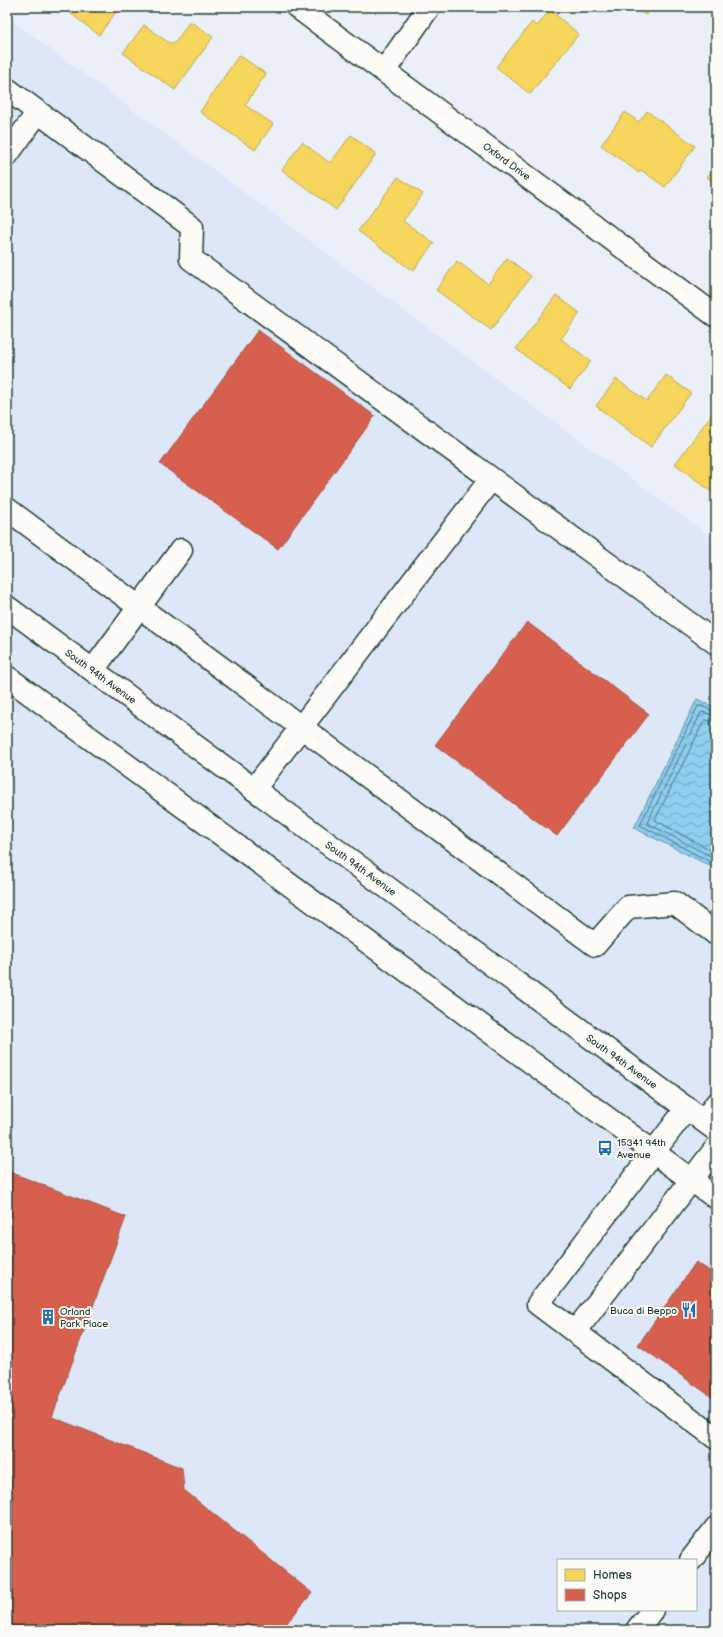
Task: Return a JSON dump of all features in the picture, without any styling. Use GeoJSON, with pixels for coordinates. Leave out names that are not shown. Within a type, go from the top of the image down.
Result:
{"type":"FeatureCollection","features":[{"type":"Feature","properties":{"kind":"street","name":"Oxford Drive"},"geometry":{"type":"LineString","coordinates":[[297,7],[716,316]]}},
{"type":"Feature","properties":{"kind":"street"},"geometry":{"type":"LineString","coordinates":[[384,71],[429,7]]}},
{"type":"Feature","properties":{"kind":"street"},"geometry":{"type":"LineString","coordinates":[[7,89],[192,227],[191,259],[716,643]]}},
{"type":"Feature","properties":{"kind":"street"},"geometry":{"type":"LineString","coordinates":[[7,155],[38,112]]}},
{"type":"Feature","properties":{"kind":"street"},"geometry":{"type":"LineString","coordinates":[[254,789],[491,479]]}},
{"type":"Feature","properties":{"kind":"street"},"geometry":{"type":"LineString","coordinates":[[7,510],[595,944],[628,907],[675,903],[716,934]]}},
{"type":"Feature","properties":{"kind":"street"},"geometry":{"type":"LineString","coordinates":[[94,670],[181,550]]}},
{"type":"Feature","properties":{"kind":"street","name":"South 94th Avenue"},"geometry":{"type":"LineString","coordinates":[[7,607],[254,789],[706,1116]]}},
{"type":"Feature","properties":{"kind":"street"},"geometry":{"type":"LineString","coordinates":[[7,677],[716,1198]]}},
{"type":"Feature","properties":{"kind":"street"},"geometry":{"type":"LineString","coordinates":[[706,1116],[654,1153],[538,1304],[716,1438]]}},
{"type":"Feature","properties":{"kind":"street"},"geometry":{"type":"LineString","coordinates":[[575,1332],[716,1148]]}},
{"type":"Feature","properties":{"kind":"street"},"geometry":{"type":"LineString","coordinates":[[692,1559],[716,1528]]}},
{"type":"Feature","properties":{"kind":"street"},"geometry":{"type":"LineString","coordinates":[[637,1630],[651,1611]]}},
{"type":"Feature","properties":{"kind":"shaded area"},"geometry":{"type":"Polygon","coordinates":[[[7,17],[716,541],[716,1630],[7,1630],[7,17]]]}},
{"type":"Feature","properties":{"kind":"water"},"geometry":{"type":"Polygon","coordinates":[[[697,699],[716,708],[716,869],[634,828],[697,699]]]}},
{"type":"Feature","properties":{"kind":"building: Homes"},"geometry":{"type":"Polygon","coordinates":[[[62,7],[117,7],[119,8],[99,35],[62,7]]]}},
{"type":"Feature","properties":{"kind":"building: Homes"},"geometry":{"type":"Polygon","coordinates":[[[631,7],[651,7],[646,15],[631,7]]]}},
{"type":"Feature","properties":{"kind":"building: Homes"},"geometry":{"type":"Polygon","coordinates":[[[550,10],[579,34],[530,94],[496,67],[532,22],[537,26],[550,10]]]}},
{"type":"Feature","properties":{"kind":"building: Homes"},"geometry":{"type":"Polygon","coordinates":[[[190,21],[213,37],[175,90],[123,53],[144,25],[169,43],[175,43],[190,21]]]}},
{"type":"Feature","properties":{"kind":"building: Homes"},"geometry":{"type":"Polygon","coordinates":[[[239,55],[266,74],[245,105],[273,124],[255,150],[200,112],[239,55]]]}},
{"type":"Feature","properties":{"kind":"building: Homes"},"geometry":{"type":"Polygon","coordinates":[[[647,111],[695,146],[665,187],[641,170],[639,173],[601,145],[625,112],[639,122],[647,111]]]}},
{"type":"Feature","properties":{"kind":"building: Homes"},"geometry":{"type":"Polygon","coordinates":[[[351,135],[376,154],[336,210],[282,170],[302,142],[330,163],[351,135]]]}},
{"type":"Feature","properties":{"kind":"building: Homes"},"geometry":{"type":"Polygon","coordinates":[[[716,165],[716,184],[707,177],[716,165]]]}},
{"type":"Feature","properties":{"kind":"building: Homes"},"geometry":{"type":"Polygon","coordinates":[[[398,177],[423,194],[403,221],[434,243],[413,271],[358,231],[398,177]]]}},
{"type":"Feature","properties":{"kind":"building: Homes"},"geometry":{"type":"Polygon","coordinates":[[[507,258],[531,276],[491,330],[436,290],[457,261],[488,284],[507,258]]]}},
{"type":"Feature","properties":{"kind":"building: Homes"},"geometry":{"type":"Polygon","coordinates":[[[556,295],[580,313],[561,339],[591,361],[570,389],[516,349],[556,295]]]}},
{"type":"Feature","properties":{"kind":"building: Homes"},"geometry":{"type":"Polygon","coordinates":[[[666,375],[691,393],[651,447],[596,406],[616,379],[647,401],[666,375]]]}},
{"type":"Feature","properties":{"kind":"building: Homes"},"geometry":{"type":"Polygon","coordinates":[[[715,410],[716,411],[716,495],[675,464],[715,410]]]}},
{"type":"Feature","properties":{"kind":"building: Shops"},"geometry":{"type":"Polygon","coordinates":[[[258,330],[375,416],[278,549],[160,464],[258,330]]]}},
{"type":"Feature","properties":{"kind":"building: Shops"},"geometry":{"type":"Polygon","coordinates":[[[527,622],[649,714],[557,836],[435,745],[527,622]]]}},
{"type":"Feature","properties":{"kind":"building: Shops","name":"Orland Park Place"},"geometry":{"type":"Polygon","coordinates":[[[7,1171],[126,1217],[52,1417],[182,1468],[184,1490],[312,1593],[281,1630],[7,1630],[7,1171]]]}},
{"type":"Feature","properties":{"kind":"building: Shops","name":"Buca di Beppo"},"geometry":{"type":"Polygon","coordinates":[[[696,1262],[716,1275],[716,1400],[638,1345],[696,1262]]]}},
{"type":"Feature","properties":{"kind":"place","name":"15341 94th Avenue"},"geometry":{"type":"Point","coordinates":[605,1148]}},
{"type":"Feature","properties":{"kind":"place","name":"Buca di Beppo"},"geometry":{"type":"Point","coordinates":[689,1310]}},
{"type":"Feature","properties":{"kind":"place","name":"Orland Park Place"},"geometry":{"type":"Point","coordinates":[48,1317]}}]}
